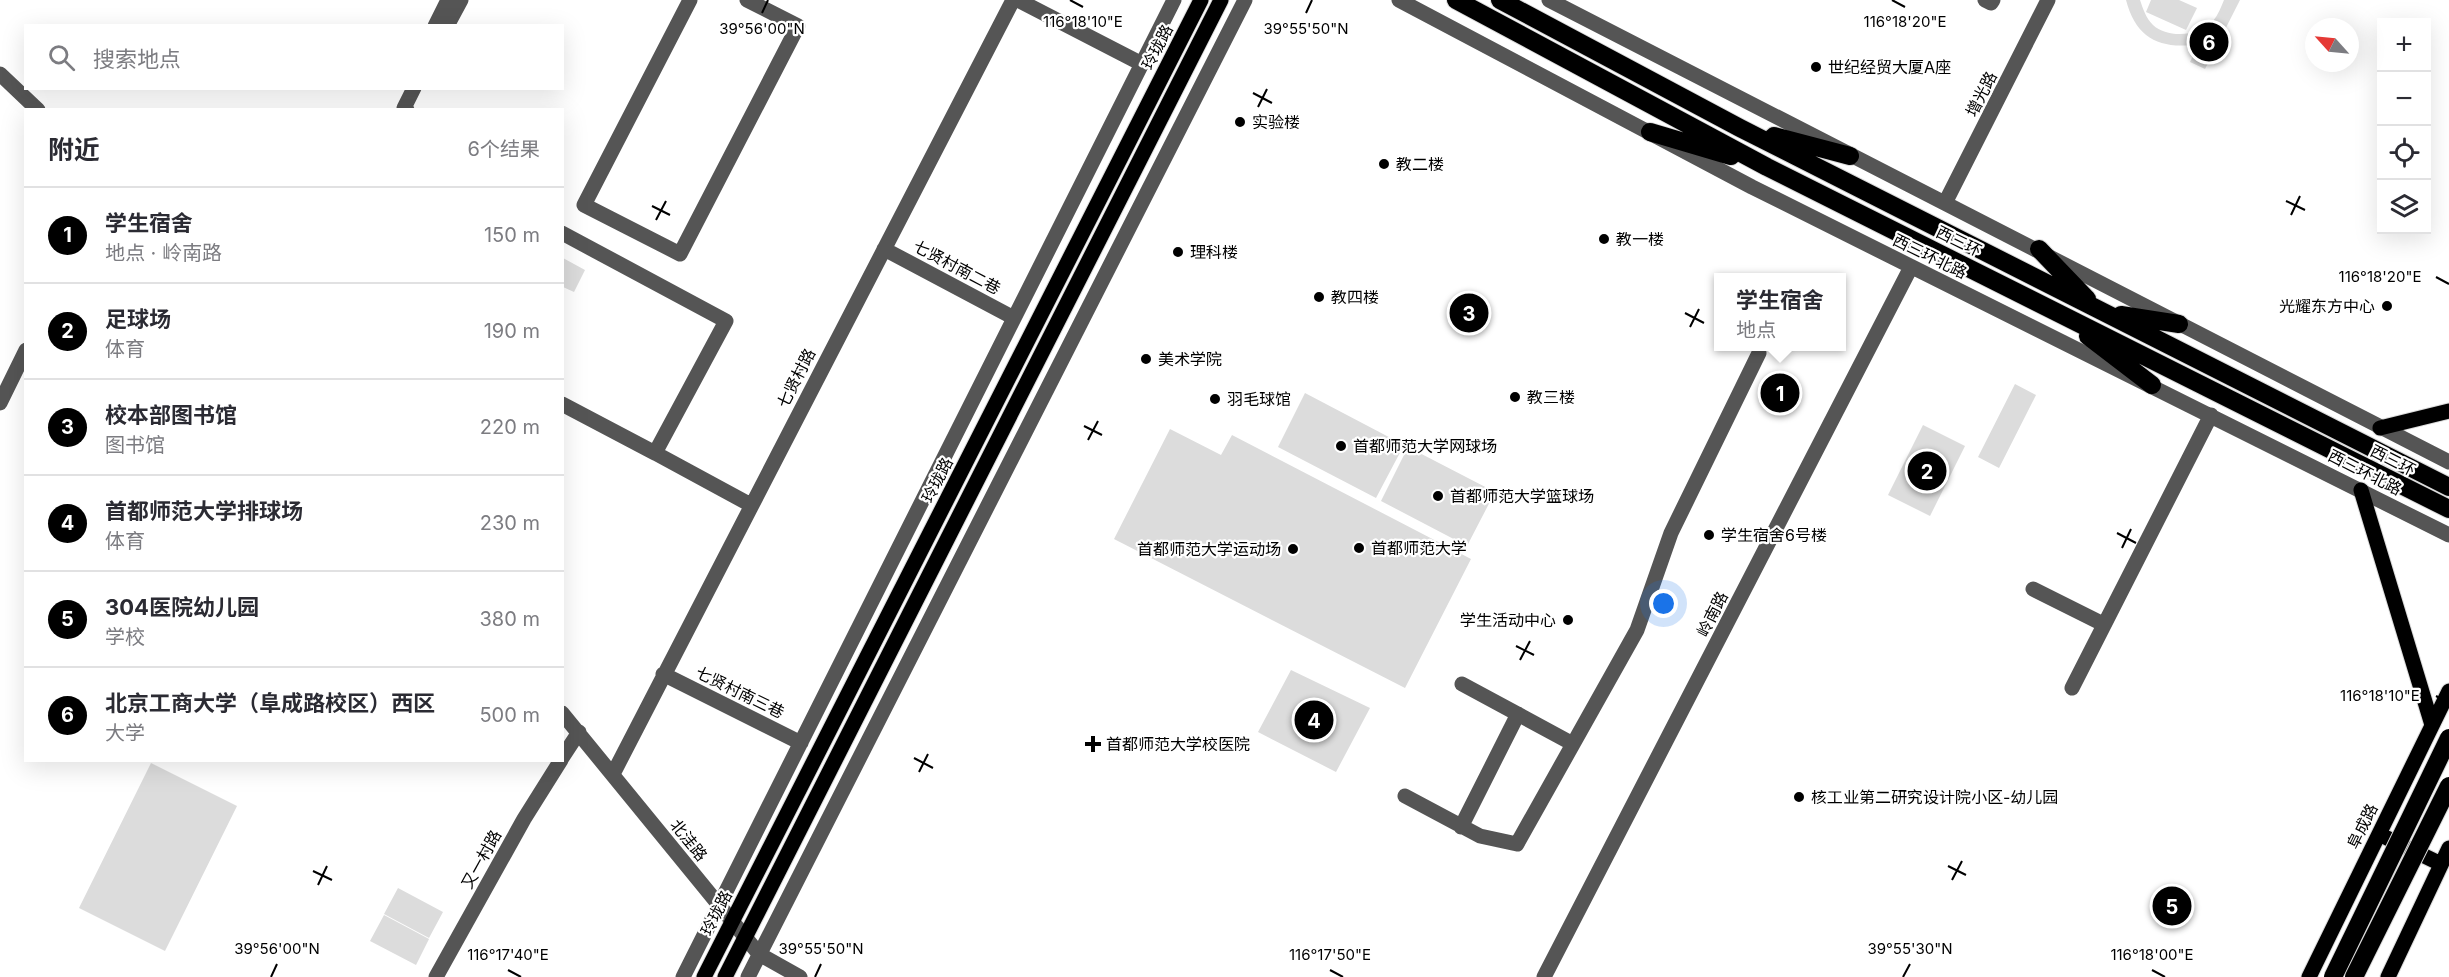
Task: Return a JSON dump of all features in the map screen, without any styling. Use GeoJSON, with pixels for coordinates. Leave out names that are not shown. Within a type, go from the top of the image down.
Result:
{"type":"FeatureCollection","features":[{"type":"Feature","properties":{"kind":"highway","name":"西三环"},"geometry":{"type":"LineString","coordinates":[[1500,0],[1740,128],[2449,487]]}},
{"type":"Feature","properties":{"kind":"highway","name":"西三环"},"geometry":{"type":"LineString","coordinates":[[1464,4],[1767,167],[2449,509]]}},
{"type":"Feature","properties":{"kind":"highway"},"geometry":{"type":"LineString","coordinates":[[1740,128],[1850,156]]}},
{"type":"Feature","properties":{"kind":"highway"},"geometry":{"type":"LineString","coordinates":[[1650,132],[1767,167]]}},
{"type":"Feature","properties":{"kind":"highway"},"geometry":{"type":"LineString","coordinates":[[2039,249],[2100,311],[2179,324]]}},
{"type":"Feature","properties":{"kind":"highway"},"geometry":{"type":"LineString","coordinates":[[2050,308],[2152,386]]}},
{"type":"Feature","properties":{"kind":"highway"},"geometry":{"type":"LineString","coordinates":[[2332,977],[2449,738]]}},
{"type":"Feature","properties":{"kind":"highway"},"geometry":{"type":"LineString","coordinates":[[2354,977],[2449,786]]}},
{"type":"Feature","properties":{"kind":"main road","name":"玲珑路"},"geometry":{"type":"LineString","coordinates":[[704,977],[1201,0]]}},
{"type":"Feature","properties":{"kind":"main road"},"geometry":{"type":"LineString","coordinates":[[725,977],[1221,0]]}},
{"type":"Feature","properties":{"kind":"main road"},"geometry":{"type":"LineString","coordinates":[[2380,428],[2449,411]]}},
{"type":"Feature","properties":{"kind":"main road"},"geometry":{"type":"LineString","coordinates":[[2361,490],[2432,725]]}},
{"type":"Feature","properties":{"kind":"main road","name":"阜成路"},"geometry":{"type":"LineString","coordinates":[[2315,975],[2449,691]]}},
{"type":"Feature","properties":{"kind":"main road"},"geometry":{"type":"LineString","coordinates":[[2380,834],[2441,864]]}},
{"type":"Feature","properties":{"kind":"main road"},"geometry":{"type":"LineString","coordinates":[[2388,977],[2449,848]]}},
{"type":"Feature","properties":{"kind":"street"},"geometry":{"type":"LineString","coordinates":[[436,24],[448,0]]}},
{"type":"Feature","properties":{"kind":"street"},"geometry":{"type":"LineString","coordinates":[[448,24],[461,0]]}},
{"type":"Feature","properties":{"kind":"street"},"geometry":{"type":"LineString","coordinates":[[690,0],[584,205],[680,254],[798,26],[747,0]]}},
{"type":"Feature","properties":{"kind":"street"},"geometry":{"type":"LineString","coordinates":[[1016,0],[1142,64]]}},
{"type":"Feature","properties":{"kind":"street","name":"七贤村路"},"geometry":{"type":"LineString","coordinates":[[613,774],[884,249],[1016,0]]}},
{"type":"Feature","properties":{"kind":"street","name":"玲珑路"},"geometry":{"type":"LineString","coordinates":[[683,977],[1173,0]]}},
{"type":"Feature","properties":{"kind":"street"},"geometry":{"type":"LineString","coordinates":[[748,977],[926,632],[1245,0]]}},
{"type":"Feature","properties":{"kind":"street","name":"西三环北路"},"geometry":{"type":"LineString","coordinates":[[1399,0],[1911,267],[2449,535]]}},
{"type":"Feature","properties":{"kind":"street"},"geometry":{"type":"LineString","coordinates":[[1549,0],[1850,156],[2039,249],[2179,324],[2449,462]]}},
{"type":"Feature","properties":{"kind":"street"},"geometry":{"type":"LineString","coordinates":[[1985,0],[1991,3],[1993,0]]}},
{"type":"Feature","properties":{"kind":"street","name":"增光路"},"geometry":{"type":"LineString","coordinates":[[1946,203],[2048,0]]}},
{"type":"Feature","properties":{"kind":"street"},"geometry":{"type":"LineString","coordinates":[[0,74],[36,108]]}},
{"type":"Feature","properties":{"kind":"street"},"geometry":{"type":"LineString","coordinates":[[395,108],[402,90]]}},
{"type":"Feature","properties":{"kind":"street"},"geometry":{"type":"LineString","coordinates":[[404,108],[413,90]]}},
{"type":"Feature","properties":{"kind":"street"},"geometry":{"type":"LineString","coordinates":[[564,235],[726,321],[656,453]]}},
{"type":"Feature","properties":{"kind":"street","name":"七贤村南二巷"},"geometry":{"type":"LineString","coordinates":[[884,249],[1014,318]]}},
{"type":"Feature","properties":{"kind":"street","name":"岭南路"},"geometry":{"type":"LineString","coordinates":[[1544,977],[1911,267]]}},
{"type":"Feature","properties":{"kind":"street"},"geometry":{"type":"LineString","coordinates":[[1405,796],[1480,836],[1516,844],[1637,630],[1671,533],[1759,353]]}},
{"type":"Feature","properties":{"kind":"street"},"geometry":{"type":"LineString","coordinates":[[0,403],[24,354]]}},
{"type":"Feature","properties":{"kind":"street"},"geometry":{"type":"LineString","coordinates":[[564,405],[751,505]]}},
{"type":"Feature","properties":{"kind":"street"},"geometry":{"type":"LineString","coordinates":[[2072,688],[2211,415]]}},
{"type":"Feature","properties":{"kind":"street"},"geometry":{"type":"LineString","coordinates":[[2033,589],[2103,624]]}},
{"type":"Feature","properties":{"kind":"street","name":"七贤村南三巷"},"geometry":{"type":"LineString","coordinates":[[663,674],[801,742]]}},
{"type":"Feature","properties":{"kind":"street"},"geometry":{"type":"LineString","coordinates":[[1462,684],[1573,744]]}},
{"type":"Feature","properties":{"kind":"street"},"geometry":{"type":"LineString","coordinates":[[1461,826],[1518,714]]}},
{"type":"Feature","properties":{"kind":"street","name":"北洼路"},"geometry":{"type":"LineString","coordinates":[[564,715],[759,954],[800,977]]}},
{"type":"Feature","properties":{"kind":"street","name":"又一村路"},"geometry":{"type":"LineString","coordinates":[[564,756],[579,732]]}},
{"type":"Feature","properties":{"kind":"street","name":"又一村路"},"geometry":{"type":"LineString","coordinates":[[436,977],[524,819],[560,762]]}},
{"type":"Feature","properties":{"kind":"shaded area"},"geometry":{"type":"Polygon","coordinates":[[[2126,0],[2140,0],[2148,19],[2159,29],[2184,34],[2200,30],[2213,21],[2224,0],[2240,0],[2205,69],[2190,62],[2199,44],[2173,45],[2152,39],[2136,24],[2126,0]]]}},
{"type":"Feature","properties":{"kind":"shaded area"},"geometry":{"type":"Polygon","coordinates":[[[2151,0],[2179,0],[2197,8],[2186,30],[2146,12],[2151,0]]]}},
{"type":"Feature","properties":{"kind":"shaded area"},"geometry":{"type":"Polygon","coordinates":[[[564,259],[585,270],[574,292],[564,287],[564,259]]]}},
{"type":"Feature","properties":{"kind":"shaded area"},"geometry":{"type":"Polygon","coordinates":[[[2015,384],[2036,395],[1999,468],[1978,457],[2015,384]]]}},
{"type":"Feature","properties":{"kind":"shaded area","name":"首都师范大学网球场"},"geometry":{"type":"Polygon","coordinates":[[[1305,393],[1404,445],[1376,498],[1278,447],[1305,393]]]}},
{"type":"Feature","properties":{"kind":"shaded area"},"geometry":{"type":"Polygon","coordinates":[[[1923,425],[1965,446],[1930,516],[1888,495],[1923,425]]]}},
{"type":"Feature","properties":{"kind":"shaded area","name":"首都师范大学运动场"},"geometry":{"type":"Polygon","coordinates":[[[1170,429],[1221,455],[1232,435],[1471,559],[1405,688],[1114,539],[1170,429]]]}},
{"type":"Feature","properties":{"kind":"shaded area","name":"首都师范大学篮球场"},"geometry":{"type":"Polygon","coordinates":[[[1408,447],[1495,492],[1467,546],[1381,501],[1408,447]]]}},
{"type":"Feature","properties":{"kind":"shaded area"},"geometry":{"type":"Polygon","coordinates":[[[1291,670],[1370,708],[1336,772],[1258,732],[1291,670]]]}},
{"type":"Feature","properties":{"kind":"shaded area"},"geometry":{"type":"Polygon","coordinates":[[[151,763],[237,806],[165,951],[79,908],[151,763]]]}},
{"type":"Feature","properties":{"kind":"shaded area"},"geometry":{"type":"Polygon","coordinates":[[[398,888],[443,912],[429,938],[384,914],[398,888]]]}},
{"type":"Feature","properties":{"kind":"shaded area"},"geometry":{"type":"Polygon","coordinates":[[[384,915],[429,939],[416,965],[370,941],[384,915]]]}},
{"type":"Feature","properties":{"kind":"place","name":"北京工商大学（阜成路校区）西区"},"geometry":{"type":"Point","coordinates":[2209,42]}},
{"type":"Feature","properties":{"kind":"place","name":"世纪经贸大厦A座"},"geometry":{"type":"Point","coordinates":[1816,67]}},
{"type":"Feature","properties":{"kind":"place","name":"实验楼"},"geometry":{"type":"Point","coordinates":[1240,122]}},
{"type":"Feature","properties":{"kind":"place","name":"教二楼"},"geometry":{"type":"Point","coordinates":[1384,164]}},
{"type":"Feature","properties":{"kind":"place","name":"教一楼"},"geometry":{"type":"Point","coordinates":[1604,239]}},
{"type":"Feature","properties":{"kind":"place","name":"理科楼"},"geometry":{"type":"Point","coordinates":[1178,252]}},
{"type":"Feature","properties":{"kind":"place","name":"教四楼"},"geometry":{"type":"Point","coordinates":[1319,297]}},
{"type":"Feature","properties":{"kind":"place","name":"光耀东方中心"},"geometry":{"type":"Point","coordinates":[2387,306]}},
{"type":"Feature","properties":{"kind":"place","name":"校本部图书馆"},"geometry":{"type":"Point","coordinates":[1469,313]}},
{"type":"Feature","properties":{"kind":"place","name":"美术学院"},"geometry":{"type":"Point","coordinates":[1146,359]}},
{"type":"Feature","properties":{"kind":"place","name":"学生宿舍"},"geometry":{"type":"Point","coordinates":[1780,393]}},
{"type":"Feature","properties":{"kind":"place","name":"教三楼"},"geometry":{"type":"Point","coordinates":[1515,397]}},
{"type":"Feature","properties":{"kind":"place","name":"羽毛球馆"},"geometry":{"type":"Point","coordinates":[1215,399]}},
{"type":"Feature","properties":{"kind":"place","name":"首都师范大学网球场"},"geometry":{"type":"Point","coordinates":[1341,446]}},
{"type":"Feature","properties":{"kind":"place","name":"足球场"},"geometry":{"type":"Point","coordinates":[1927,471]}},
{"type":"Feature","properties":{"kind":"place","name":"首都师范大学篮球场"},"geometry":{"type":"Point","coordinates":[1438,496]}},
{"type":"Feature","properties":{"kind":"place","name":"学生宿舍6号楼"},"geometry":{"type":"Point","coordinates":[1709,535]}},
{"type":"Feature","properties":{"kind":"place","name":"首都师范大学"},"geometry":{"type":"Point","coordinates":[1359,548]}},
{"type":"Feature","properties":{"kind":"place","name":"首都师范大学运动场"},"geometry":{"type":"Point","coordinates":[1293,549]}},
{"type":"Feature","properties":{"kind":"place","name":"学生活动中心"},"geometry":{"type":"Point","coordinates":[1568,620]}},
{"type":"Feature","properties":{"kind":"place","name":"首都师范大学排球场"},"geometry":{"type":"Point","coordinates":[1314,720]}},
{"type":"Feature","properties":{"kind":"place","name":"首都师范大学校医院"},"geometry":{"type":"Point","coordinates":[1093,744]}},
{"type":"Feature","properties":{"kind":"place","name":"核工业第二研究设计院小区-幼儿园"},"geometry":{"type":"Point","coordinates":[1799,797]}},
{"type":"Feature","properties":{"kind":"place","name":"304医院幼儿园"},"geometry":{"type":"Point","coordinates":[2172,906]}}]}
